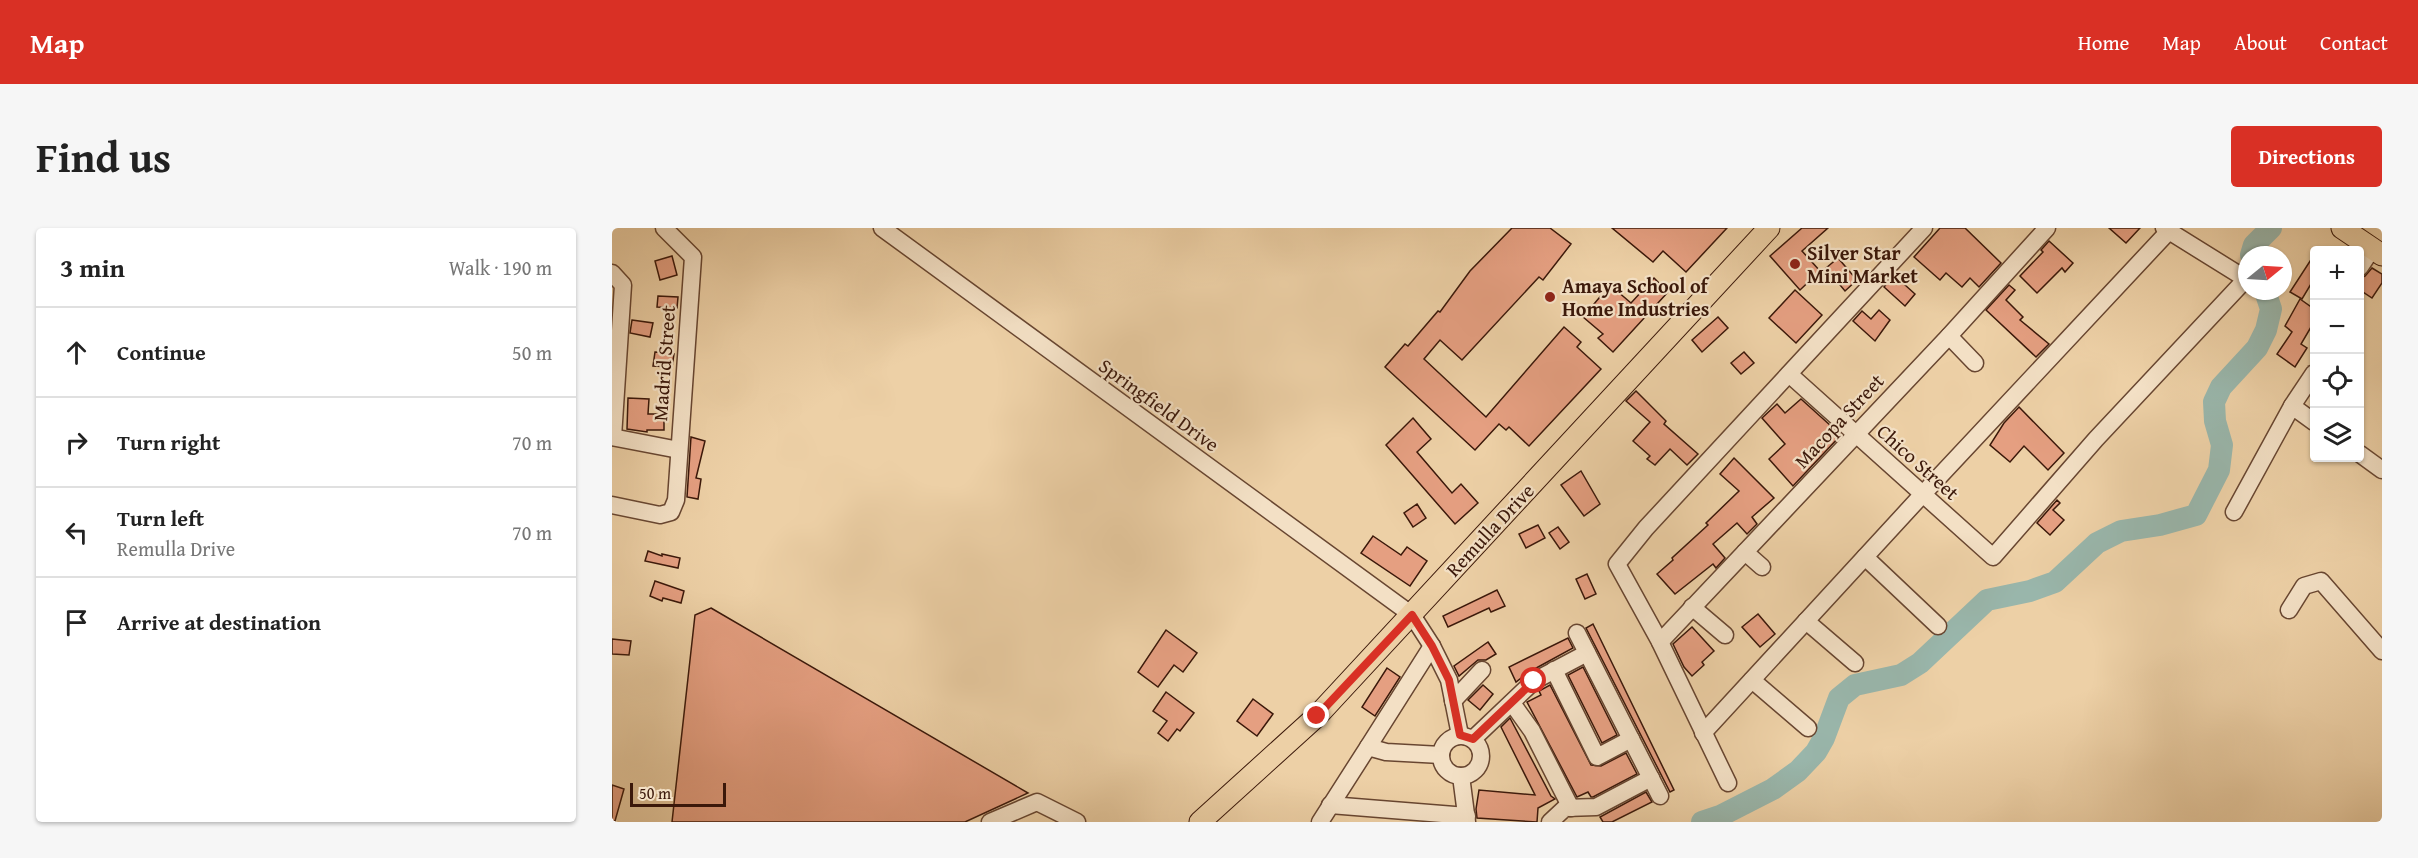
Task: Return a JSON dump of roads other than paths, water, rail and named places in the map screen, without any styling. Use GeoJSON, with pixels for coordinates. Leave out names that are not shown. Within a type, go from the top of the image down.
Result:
{"type":"FeatureCollection","features":[{"type":"Feature","properties":{"kind":"main road","name":"Remulla Drive"},"geometry":{"type":"LineString","coordinates":[[1200,822],[1317,716],[1769,228]]}},
{"type":"Feature","properties":{"kind":"main road"},"geometry":{"type":"LineString","coordinates":[[2342,228],[2377,252]]}},
{"type":"Feature","properties":{"kind":"street","name":"Madrid Street"},"geometry":{"type":"LineString","coordinates":[[612,505],[660,515],[671,512],[676,500],[693,256],[664,228]]}},
{"type":"Feature","properties":{"kind":"street","name":"Springfield Drive"},"geometry":{"type":"LineString","coordinates":[[882,228],[1412,615]]}},
{"type":"Feature","properties":{"kind":"street"},"geometry":{"type":"LineString","coordinates":[[1728,783],[1660,642],[1617,564],[1646,528],[1924,228]]}},
{"type":"Feature","properties":{"kind":"street","name":"Macopa Street"},"geometry":{"type":"LineString","coordinates":[[1660,642],[1949,336],[2047,228]]}},
{"type":"Feature","properties":{"kind":"street"},"geometry":{"type":"LineString","coordinates":[[1703,734],[2167,230]]}},
{"type":"Feature","properties":{"kind":"street","name":"Chico Street"},"geometry":{"type":"LineString","coordinates":[[1789,374],[1922,495],[1994,556],[2096,439],[2246,279],[2167,230]]}},
{"type":"Feature","properties":{"kind":"street"},"geometry":{"type":"LineString","coordinates":[[2364,263],[2377,252]]}},
{"type":"Feature","properties":{"kind":"street"},"geometry":{"type":"LineString","coordinates":[[612,273],[623,285],[612,437],[679,450]]}},
{"type":"Feature","properties":{"kind":"street"},"geometry":{"type":"LineString","coordinates":[[1949,336],[1975,363]]}},
{"type":"Feature","properties":{"kind":"street"},"geometry":{"type":"LineString","coordinates":[[2234,512],[2292,406],[2310,379]]}},
{"type":"Feature","properties":{"kind":"street"},"geometry":{"type":"LineString","coordinates":[[2292,406],[2310,419]]}},
{"type":"Feature","properties":{"kind":"street"},"geometry":{"type":"LineString","coordinates":[[2364,457],[2382,470]]}},
{"type":"Feature","properties":{"kind":"street"},"geometry":{"type":"LineString","coordinates":[[1745,552],[1762,567]]}},
{"type":"Feature","properties":{"kind":"street"},"geometry":{"type":"LineString","coordinates":[[1865,557],[1938,626]]}},
{"type":"Feature","properties":{"kind":"street"},"geometry":{"type":"LineString","coordinates":[[2289,610],[2304,586],[2321,581],[2382,651]]}},
{"type":"Feature","properties":{"kind":"street"},"geometry":{"type":"LineString","coordinates":[[1692,608],[1725,635]]}},
{"type":"Feature","properties":{"kind":"street"},"geometry":{"type":"LineString","coordinates":[[1412,615],[1432,646],[1449,680],[1453,701],[1466,737],[1481,750],[1480,762],[1473,772],[1461,776],[1449,772],[1444,767],[1441,755],[1444,744],[1454,736],[1466,737],[1512,703],[1534,681],[1587,653]]}},
{"type":"Feature","properties":{"kind":"street"},"geometry":{"type":"LineString","coordinates":[[1806,621],[1855,663]]}},
{"type":"Feature","properties":{"kind":"street"},"geometry":{"type":"LineString","coordinates":[[1577,633],[1660,796]]}},
{"type":"Feature","properties":{"kind":"street"},"geometry":{"type":"LineString","coordinates":[[1320,822],[1432,646]]}},
{"type":"Feature","properties":{"kind":"street"},"geometry":{"type":"LineString","coordinates":[[1453,701],[1482,670]]}},
{"type":"Feature","properties":{"kind":"street"},"geometry":{"type":"LineString","coordinates":[[1554,670],[1598,757],[1631,739]]}},
{"type":"Feature","properties":{"kind":"street"},"geometry":{"type":"LineString","coordinates":[[1752,680],[1808,728]]}},
{"type":"Feature","properties":{"kind":"street"},"geometry":{"type":"LineString","coordinates":[[1512,703],[1532,731],[1571,808]]}},
{"type":"Feature","properties":{"kind":"street"},"geometry":{"type":"LineString","coordinates":[[1368,747],[1386,752],[1441,755]]}},
{"type":"Feature","properties":{"kind":"street"},"geometry":{"type":"LineString","coordinates":[[1330,805],[1467,819],[1461,776]]}},
{"type":"Feature","properties":{"kind":"street"},"geometry":{"type":"LineString","coordinates":[[1550,822],[1565,808],[1596,807],[1651,778]]}},
{"type":"Feature","properties":{"kind":"street"},"geometry":{"type":"LineString","coordinates":[[990,822],[1037,802],[1077,822]]}},
{"type":"Feature","properties":{"kind":"waterway"},"geometry":{"type":"LineString","coordinates":[[2254,246],[2271,228]]}},
{"type":"Feature","properties":{"kind":"waterway"},"geometry":{"type":"LineString","coordinates":[[1702,822],[1720,816],[1773,789],[1798,771],[1816,752],[1824,738],[1839,698],[1855,685],[1901,675],[1920,663],[1987,600],[2030,591],[2055,582],[2097,543],[2121,531],[2160,525],[2196,515],[2219,470],[2222,445],[2215,421],[2214,402],[2221,387],[2257,348],[2266,330],[2271,309],[2268,300]]}},
{"type":"Feature","properties":{"kind":"place","name":"Silver Star Mini Market"},"geometry":{"type":"Point","coordinates":[1795,264]}},
{"type":"Feature","properties":{"kind":"place","name":"Amaya School of Home Industries"},"geometry":{"type":"Point","coordinates":[1550,297]}}]}
